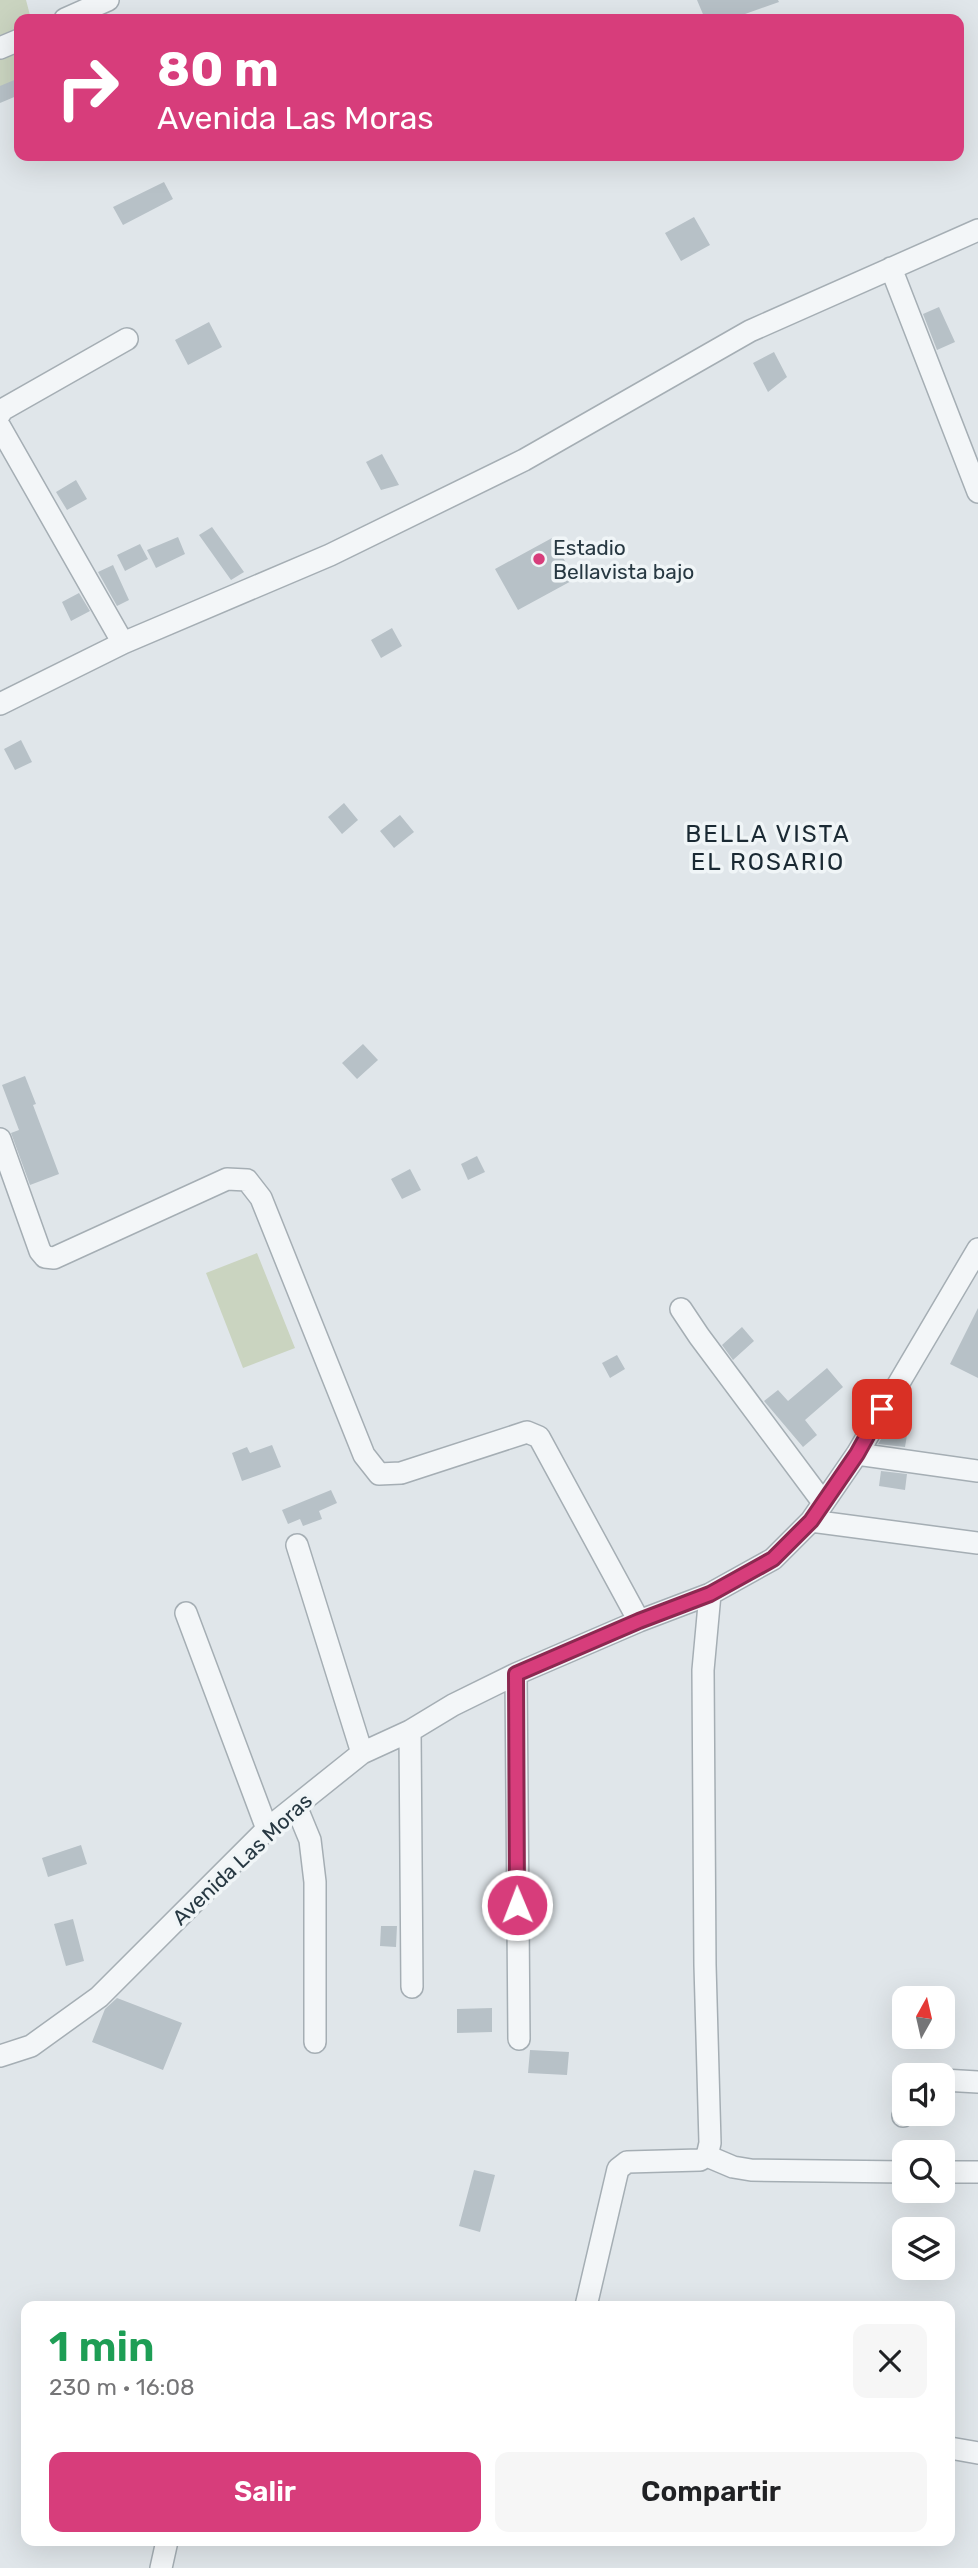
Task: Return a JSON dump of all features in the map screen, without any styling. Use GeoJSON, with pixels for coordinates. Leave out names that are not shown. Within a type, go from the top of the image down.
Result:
{"type":"FeatureCollection","features":[{"type":"Feature","properties":{"kind":"street"},"geometry":{"type":"LineString","coordinates":[[76,14],[108,0]]}},
{"type":"Feature","properties":{"kind":"street"},"geometry":{"type":"LineString","coordinates":[[0,704],[123,643],[342,549],[524,460],[750,331],[978,230]]}},
{"type":"Feature","properties":{"kind":"street"},"geometry":{"type":"LineString","coordinates":[[891,268],[978,492]]}},
{"type":"Feature","properties":{"kind":"street"},"geometry":{"type":"LineString","coordinates":[[0,414],[127,339]]}},
{"type":"Feature","properties":{"kind":"street"},"geometry":{"type":"LineString","coordinates":[[0,427],[123,643]]}},
{"type":"Feature","properties":{"kind":"street"},"geometry":{"type":"LineString","coordinates":[[0,1139],[40,1251],[45,1257],[54,1258],[227,1179],[247,1180],[261,1198],[364,1455],[379,1474],[401,1473],[527,1432],[539,1437],[639,1621]]}},
{"type":"Feature","properties":{"kind":"street","name":"Avenida Las Moras"},"geometry":{"type":"LineString","coordinates":[[0,2056],[31,2046],[99,1997],[268,1829],[362,1753],[410,1731],[453,1705],[516,1674],[639,1621],[710,1594],[773,1559],[811,1521],[822,1501],[857,1454],[977,1252]]}},
{"type":"Feature","properties":{"kind":"street"},"geometry":{"type":"LineString","coordinates":[[681,1309],[822,1501]]}},
{"type":"Feature","properties":{"kind":"street"},"geometry":{"type":"LineString","coordinates":[[857,1454],[978,1471]]}},
{"type":"Feature","properties":{"kind":"street"},"geometry":{"type":"LineString","coordinates":[[811,1521],[978,1543]]}},
{"type":"Feature","properties":{"kind":"street"},"geometry":{"type":"LineString","coordinates":[[298,1545],[362,1753]]}},
{"type":"Feature","properties":{"kind":"street"},"geometry":{"type":"LineString","coordinates":[[587,2301],[618,2169],[627,2162],[700,2160],[707,2156],[710,2143],[705,1965],[704,1670],[710,1594]]}},
{"type":"Feature","properties":{"kind":"street"},"geometry":{"type":"LineString","coordinates":[[186,1613],[268,1829]]}},
{"type":"Feature","properties":{"kind":"street"},"geometry":{"type":"LineString","coordinates":[[516,1674],[519,2039]]}},
{"type":"Feature","properties":{"kind":"street"},"geometry":{"type":"LineString","coordinates":[[410,1731],[412,1987]]}},
{"type":"Feature","properties":{"kind":"street"},"geometry":{"type":"LineString","coordinates":[[296,1806],[310,1840],[315,1882],[315,2042]]}},
{"type":"Feature","properties":{"kind":"street"},"geometry":{"type":"LineString","coordinates":[[955,2081],[978,2082]]}},
{"type":"Feature","properties":{"kind":"street"},"geometry":{"type":"LineString","coordinates":[[707,2156],[733,2167],[751,2170],[892,2172]]}},
{"type":"Feature","properties":{"kind":"street"},"geometry":{"type":"LineString","coordinates":[[955,2172],[978,2172]]}},
{"type":"Feature","properties":{"kind":"street"},"geometry":{"type":"LineString","coordinates":[[955,2449],[978,2453]]}},
{"type":"Feature","properties":{"kind":"street"},"geometry":{"type":"LineString","coordinates":[[161,2568],[166,2546]]}},
{"type":"Feature","properties":{"kind":"green space"},"geometry":{"type":"Polygon","coordinates":[[[0,0],[26,0],[30,14],[14,14],[14,82],[0,89],[0,0]]]}},
{"type":"Feature","properties":{"kind":"green space"},"geometry":{"type":"Polygon","coordinates":[[[257,1253],[295,1348],[243,1368],[206,1273],[257,1253]]]}},
{"type":"Feature","properties":{"kind":"building"},"geometry":{"type":"Polygon","coordinates":[[[697,0],[779,2],[745,14],[703,14],[697,0]]]}},
{"type":"Feature","properties":{"kind":"building"},"geometry":{"type":"Polygon","coordinates":[[[14,80],[14,97],[0,103],[0,86],[14,80]]]}},
{"type":"Feature","properties":{"kind":"building"},"geometry":{"type":"Polygon","coordinates":[[[164,182],[173,199],[123,225],[113,207],[164,182]]]}},
{"type":"Feature","properties":{"kind":"building"},"geometry":{"type":"Polygon","coordinates":[[[694,217],[710,245],[681,261],[665,233],[694,217]]]}},
{"type":"Feature","properties":{"kind":"building"},"geometry":{"type":"Polygon","coordinates":[[[939,307],[955,342],[937,350],[923,314],[939,307]]]}},
{"type":"Feature","properties":{"kind":"building"},"geometry":{"type":"Polygon","coordinates":[[[209,322],[222,347],[188,365],[175,340],[209,322]]]}},
{"type":"Feature","properties":{"kind":"building"},"geometry":{"type":"Polygon","coordinates":[[[774,352],[787,377],[768,392],[753,363],[774,352]]]}},
{"type":"Feature","properties":{"kind":"building"},"geometry":{"type":"Polygon","coordinates":[[[382,454],[399,485],[381,490],[366,462],[382,454]]]}},
{"type":"Feature","properties":{"kind":"building"},"geometry":{"type":"Polygon","coordinates":[[[76,480],[87,499],[67,510],[56,492],[76,480]]]}},
{"type":"Feature","properties":{"kind":"building"},"geometry":{"type":"Polygon","coordinates":[[[212,527],[244,572],[231,580],[199,535],[212,527]]]}},
{"type":"Feature","properties":{"kind":"building"},"geometry":{"type":"Polygon","coordinates":[[[178,537],[185,554],[156,568],[147,550],[178,537]]]}},
{"type":"Feature","properties":{"kind":"building","name":"Estadio Bellavista bajo"},"geometry":{"type":"Polygon","coordinates":[[[552,538],[575,579],[518,610],[495,569],[552,538]]]}},
{"type":"Feature","properties":{"kind":"building"},"geometry":{"type":"Polygon","coordinates":[[[140,544],[148,559],[125,571],[117,555],[140,544]]]}},
{"type":"Feature","properties":{"kind":"building"},"geometry":{"type":"Polygon","coordinates":[[[113,565],[129,600],[117,606],[98,572],[113,565]]]}},
{"type":"Feature","properties":{"kind":"building"},"geometry":{"type":"Polygon","coordinates":[[[79,593],[90,611],[71,621],[62,602],[79,593]]]}},
{"type":"Feature","properties":{"kind":"building"},"geometry":{"type":"Polygon","coordinates":[[[392,628],[402,646],[381,658],[371,640],[392,628]]]}},
{"type":"Feature","properties":{"kind":"building"},"geometry":{"type":"Polygon","coordinates":[[[21,740],[32,762],[15,770],[4,749],[21,740]]]}},
{"type":"Feature","properties":{"kind":"building"},"geometry":{"type":"Polygon","coordinates":[[[344,803],[358,820],[342,834],[328,817],[344,803]]]}},
{"type":"Feature","properties":{"kind":"building"},"geometry":{"type":"Polygon","coordinates":[[[400,815],[414,832],[394,848],[380,831],[400,815]]]}},
{"type":"Feature","properties":{"kind":"building"},"geometry":{"type":"Polygon","coordinates":[[[363,1044],[378,1060],[357,1079],[342,1063],[363,1044]]]}},
{"type":"Feature","properties":{"kind":"building"},"geometry":{"type":"Polygon","coordinates":[[[25,1076],[59,1174],[30,1185],[11,1133],[19,1130],[2,1085],[25,1076]]]}},
{"type":"Feature","properties":{"kind":"building"},"geometry":{"type":"Polygon","coordinates":[[[477,1156],[485,1172],[468,1180],[461,1164],[477,1156]]]}},
{"type":"Feature","properties":{"kind":"building"},"geometry":{"type":"Polygon","coordinates":[[[410,1169],[421,1190],[402,1199],[391,1179],[410,1169]]]}},
{"type":"Feature","properties":{"kind":"building"},"geometry":{"type":"Polygon","coordinates":[[[978,1308],[978,1378],[950,1364],[978,1308]]]}},
{"type":"Feature","properties":{"kind":"building"},"geometry":{"type":"Polygon","coordinates":[[[742,1327],[754,1341],[733,1360],[722,1345],[742,1327]]]}},
{"type":"Feature","properties":{"kind":"building"},"geometry":{"type":"Polygon","coordinates":[[[617,1355],[625,1369],[610,1378],[602,1363],[617,1355]]]}},
{"type":"Feature","properties":{"kind":"building"},"geometry":{"type":"Polygon","coordinates":[[[827,1368],[843,1387],[805,1420],[817,1435],[803,1447],[764,1401],[778,1390],[788,1401],[827,1368]]]}},
{"type":"Feature","properties":{"kind":"building"},"geometry":{"type":"Polygon","coordinates":[[[889,1426],[908,1429],[905,1447],[878,1444],[889,1426]]]}},
{"type":"Feature","properties":{"kind":"building"},"geometry":{"type":"Polygon","coordinates":[[[272,1445],[281,1467],[242,1481],[232,1453],[247,1447],[250,1453],[272,1445]]]}},
{"type":"Feature","properties":{"kind":"building"},"geometry":{"type":"Polygon","coordinates":[[[881,1471],[907,1474],[905,1490],[879,1486],[881,1471]]]}},
{"type":"Feature","properties":{"kind":"building"},"geometry":{"type":"Polygon","coordinates":[[[331,1490],[337,1503],[319,1511],[322,1519],[303,1526],[300,1519],[288,1524],[282,1510],[331,1490]]]}},
{"type":"Feature","properties":{"kind":"building"},"geometry":{"type":"Polygon","coordinates":[[[81,1845],[87,1864],[48,1877],[42,1858],[81,1845]]]}},
{"type":"Feature","properties":{"kind":"building"},"geometry":{"type":"Polygon","coordinates":[[[547,1899],[548,1919],[531,1920],[531,1900],[547,1899]]]}},
{"type":"Feature","properties":{"kind":"building"},"geometry":{"type":"Polygon","coordinates":[[[73,1919],[84,1961],[66,1966],[54,1924],[73,1919]]]}},
{"type":"Feature","properties":{"kind":"building"},"geometry":{"type":"Polygon","coordinates":[[[381,1926],[397,1926],[396,1947],[380,1946],[381,1926]]]}},
{"type":"Feature","properties":{"kind":"building"},"geometry":{"type":"Polygon","coordinates":[[[117,1998],[182,2023],[163,2070],[92,2042],[105,2009],[117,1998]]]}},
{"type":"Feature","properties":{"kind":"building"},"geometry":{"type":"Polygon","coordinates":[[[492,2008],[492,2032],[457,2033],[457,2009],[492,2008]]]}},
{"type":"Feature","properties":{"kind":"building"},"geometry":{"type":"Polygon","coordinates":[[[530,2050],[569,2052],[567,2075],[528,2073],[530,2050]]]}},
{"type":"Feature","properties":{"kind":"building"},"geometry":{"type":"Polygon","coordinates":[[[474,2170],[495,2175],[480,2232],[459,2226],[474,2170]]]}},
{"type":"Feature","properties":{"kind":"place","name":"Estadio Bellavista bajo"},"geometry":{"type":"Point","coordinates":[539,559]}},
{"type":"Feature","properties":{"kind":"district","name":"BELLA VISTA EL ROSARIO"},"geometry":{"type":"Point","coordinates":[768,848]}},
{"type":"Feature","properties":{"kind":"route"},"geometry":{"type":"LineString","coordinates":[[517,1905],[516,1674],[639,1621],[710,1594],[773,1559],[811,1521],[822,1501],[857,1454],[882,1409]]}}]}
